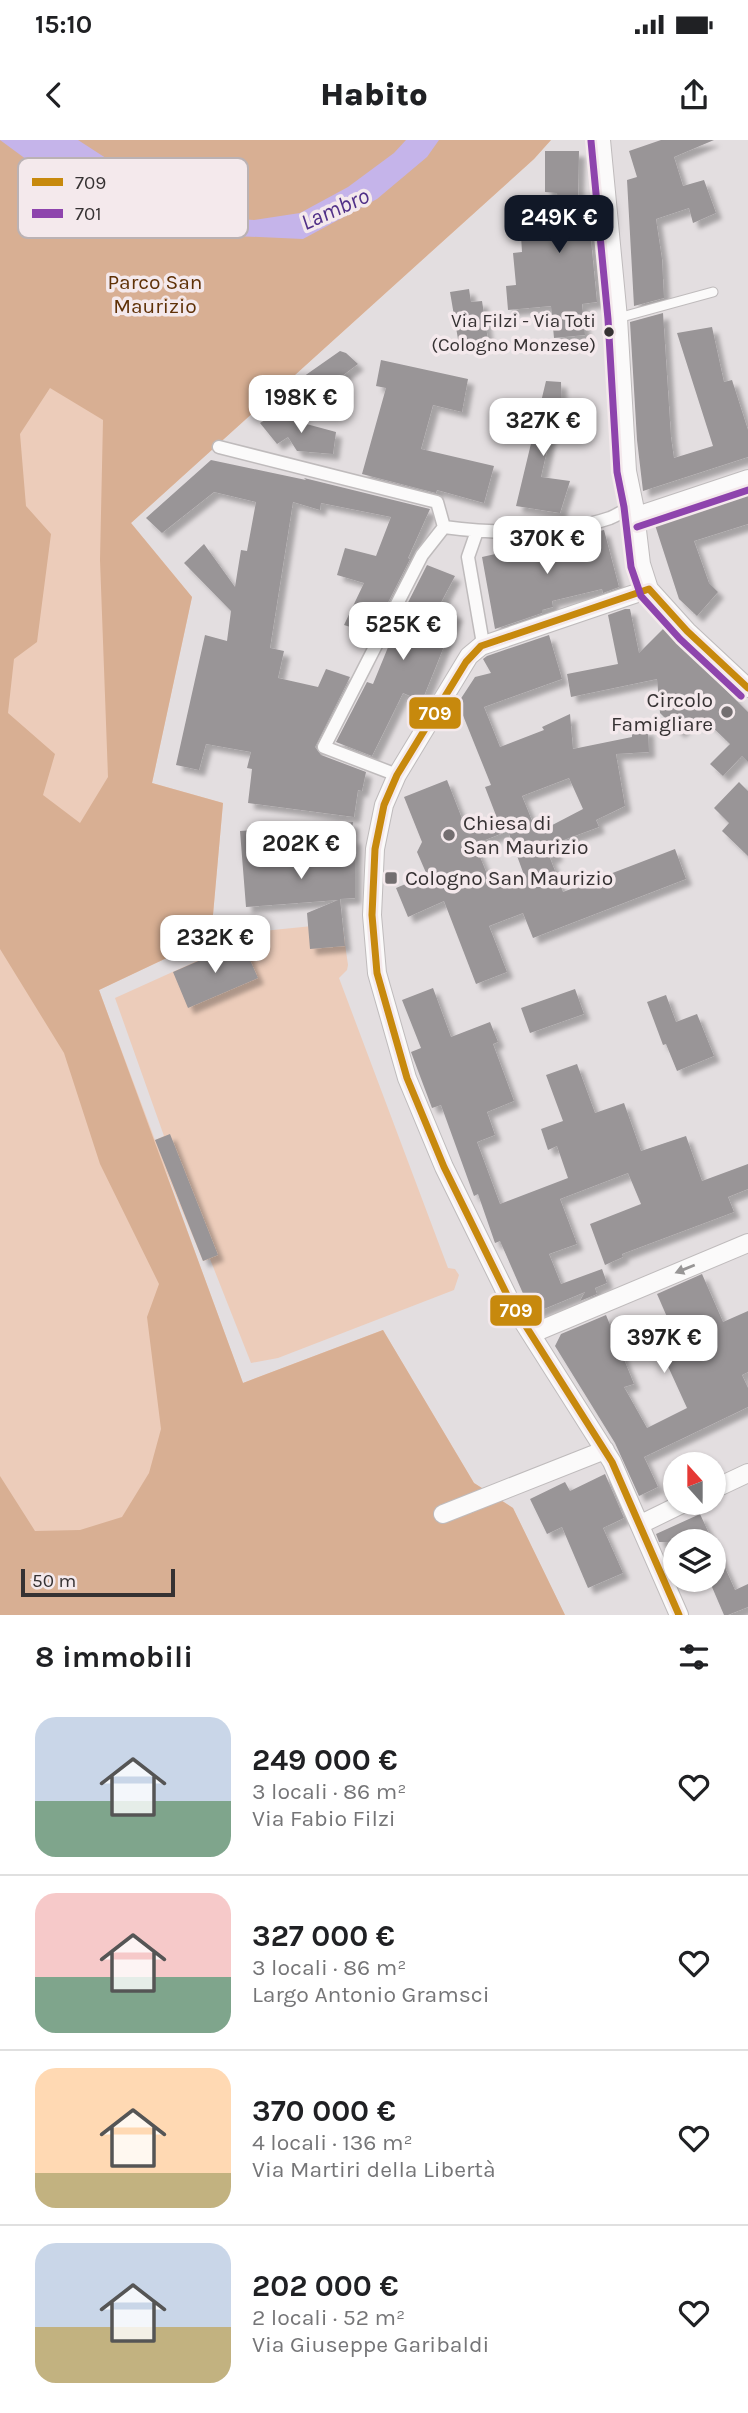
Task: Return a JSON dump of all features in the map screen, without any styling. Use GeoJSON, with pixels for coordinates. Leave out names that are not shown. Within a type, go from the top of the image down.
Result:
{"type":"FeatureCollection","features":[{"type":"Feature","properties":{"kind":"street"},"geometry":{"type":"LineString","coordinates":[[601,140],[618,318],[627,471],[641,564],[649,589],[687,631],[748,688]]}},
{"type":"Feature","properties":{"kind":"street"},"geometry":{"type":"LineString","coordinates":[[219,447],[437,502],[443,527]]}},
{"type":"Feature","properties":{"kind":"street"},"geometry":{"type":"LineString","coordinates":[[443,527],[491,533],[571,526],[748,479]]}},
{"type":"Feature","properties":{"kind":"street"},"geometry":{"type":"LineString","coordinates":[[397,775],[324,747],[422,555],[443,527]]}},
{"type":"Feature","properties":{"kind":"street"},"geometry":{"type":"LineString","coordinates":[[477,531],[468,557],[482,638],[489,644]]}},
{"type":"Feature","properties":{"kind":"street"},"geometry":{"type":"LineString","coordinates":[[649,589],[489,644],[466,662],[397,775],[384,805],[375,849],[372,930],[375,963],[388,1016],[407,1078],[444,1167],[497,1276],[605,1450],[641,1524],[678,1615]]}},
{"type":"Feature","properties":{"kind":"street"},"geometry":{"type":"LineString","coordinates":[[531,1334],[748,1243]]}},
{"type":"Feature","properties":{"kind":"street"},"geometry":{"type":"LineString","coordinates":[[443,1514],[605,1450]]}},
{"type":"Feature","properties":{"kind":"street"},"geometry":{"type":"LineString","coordinates":[[726,1484],[748,1474]]}},
{"type":"Feature","properties":{"kind":"street"},"geometry":{"type":"LineString","coordinates":[[641,1524],[663,1513]]}},
{"type":"Feature","properties":{"kind":"lane"},"geometry":{"type":"LineString","coordinates":[[618,318],[713,292]]}},
{"type":"Feature","properties":{"kind":"green space","name":"Parco San Maurizio"},"geometry":{"type":"Polygon","coordinates":[[[0,140],[551,140],[534,159],[131,523],[192,597],[152,783],[223,803],[211,937],[99,990],[155,1140],[164,1136],[115,998],[263,931],[342,923],[348,965],[339,978],[448,1268],[455,1269],[459,1275],[454,1290],[278,1358],[251,1363],[210,1259],[203,1261],[163,1164],[243,1383],[383,1330],[474,1483],[513,1508],[565,1615],[0,1615],[0,140]]]}},
{"type":"Feature","properties":{"kind":"green space","name":"Parco San Maurizio"},"geometry":{"type":"Polygon","coordinates":[[[0,140],[551,140],[534,159],[131,523],[192,597],[152,783],[223,803],[211,937],[99,990],[243,1383],[383,1330],[474,1483],[513,1508],[565,1615],[0,1615],[0,1476],[35,1531],[80,1530],[122,1517],[149,1473],[161,1429],[147,1317],[159,1284],[100,1164],[64,1053],[0,949],[0,140]],[[50,388],[20,434],[26,506],[51,534],[37,642],[14,659],[8,713],[55,754],[43,795],[80,823],[108,777],[100,560],[103,420],[50,388]]]}},
{"type":"Feature","properties":{"kind":"water"},"geometry":{"type":"Polygon","coordinates":[[[0,140],[78,140],[106,158],[24,158],[0,140]]]}},
{"type":"Feature","properties":{"kind":"water","name":"Lambro"},"geometry":{"type":"Polygon","coordinates":[[[406,140],[439,140],[427,157],[377,199],[303,239],[248,237],[248,220],[300,213],[348,187],[394,153],[406,140]]]}},
{"type":"Feature","properties":{"kind":"building"},"geometry":{"type":"Polygon","coordinates":[[[661,140],[714,140],[674,157],[683,186],[704,180],[716,213],[693,223],[689,208],[656,219],[664,298],[634,306],[627,180],[637,177],[629,151],[661,140]]]}},
{"type":"Feature","properties":{"kind":"building"},"geometry":{"type":"Polygon","coordinates":[[[545,151],[579,151],[578,199],[587,198],[597,302],[582,304],[585,335],[554,338],[551,306],[508,310],[506,286],[516,285],[513,253],[522,252],[521,236],[561,233],[557,193],[545,192],[545,151]]]}},
{"type":"Feature","properties":{"kind":"building"},"geometry":{"type":"Polygon","coordinates":[[[469,289],[471,302],[482,301],[488,340],[459,345],[450,292],[469,289]]]}},
{"type":"Feature","properties":{"kind":"building"},"geometry":{"type":"Polygon","coordinates":[[[663,313],[674,458],[713,446],[677,333],[712,327],[724,382],[732,380],[748,430],[748,457],[643,491],[630,322],[663,313]]]}},
{"type":"Feature","properties":{"kind":"building"},"geometry":{"type":"Polygon","coordinates":[[[340,351],[358,364],[310,400],[300,379],[340,351]]]}},
{"type":"Feature","properties":{"kind":"building"},"geometry":{"type":"Polygon","coordinates":[[[381,360],[468,379],[462,412],[433,405],[421,449],[494,466],[484,503],[362,474],[386,388],[376,386],[381,360]]]}},
{"type":"Feature","properties":{"kind":"building"},"geometry":{"type":"Polygon","coordinates":[[[546,381],[561,382],[562,406],[556,429],[552,428],[541,477],[570,481],[560,513],[516,506],[546,381]]]}},
{"type":"Feature","properties":{"kind":"building"},"geometry":{"type":"Polygon","coordinates":[[[273,415],[336,432],[333,454],[297,451],[288,437],[277,444],[260,423],[273,415]]]}},
{"type":"Feature","properties":{"kind":"building"},"geometry":{"type":"Polygon","coordinates":[[[211,460],[306,480],[304,478],[430,509],[408,558],[410,559],[372,634],[344,625],[364,583],[337,575],[345,548],[376,556],[391,517],[321,503],[320,510],[293,502],[270,648],[284,651],[278,678],[318,687],[326,669],[350,677],[315,747],[321,755],[366,772],[362,791],[358,790],[354,817],[248,803],[252,769],[247,768],[251,752],[206,744],[199,770],[176,765],[205,635],[227,641],[231,611],[184,563],[204,544],[235,587],[241,550],[247,551],[256,502],[214,492],[162,533],[146,518],[211,460]]]}},
{"type":"Feature","properties":{"kind":"building"},"geometry":{"type":"Polygon","coordinates":[[[748,492],[748,524],[694,541],[709,583],[718,592],[697,616],[679,599],[655,525],[659,521],[748,492]]]}},
{"type":"Feature","properties":{"kind":"building"},"geometry":{"type":"Polygon","coordinates":[[[604,530],[619,587],[603,593],[602,589],[552,601],[553,607],[542,610],[542,613],[495,629],[482,557],[604,530]]]}},
{"type":"Feature","properties":{"kind":"building"},"geometry":{"type":"Polygon","coordinates":[[[427,565],[455,576],[439,606],[457,614],[422,701],[403,693],[372,756],[336,742],[367,682],[373,684],[389,640],[427,565]]]}},
{"type":"Feature","properties":{"kind":"building"},"geometry":{"type":"Polygon","coordinates":[[[630,609],[639,653],[664,628],[748,712],[748,762],[742,756],[723,776],[710,764],[730,744],[704,719],[697,725],[692,720],[679,732],[660,713],[657,679],[571,697],[567,674],[618,664],[608,615],[630,609]]]}},
{"type":"Feature","properties":{"kind":"building"},"geometry":{"type":"Polygon","coordinates":[[[549,635],[562,679],[484,707],[500,747],[544,730],[542,727],[570,714],[573,749],[632,737],[632,730],[648,729],[649,752],[616,754],[625,806],[596,820],[599,827],[553,844],[557,855],[550,858],[563,892],[675,849],[686,879],[533,938],[523,913],[489,926],[507,972],[476,984],[444,901],[408,917],[396,888],[427,875],[417,852],[422,842],[404,797],[447,780],[466,829],[497,818],[485,787],[491,785],[458,703],[475,677],[491,673],[483,659],[549,635]],[[569,778],[522,796],[537,833],[583,809],[569,778]],[[508,831],[475,844],[492,887],[524,875],[508,831]]]}},
{"type":"Feature","properties":{"kind":"building"},"geometry":{"type":"Polygon","coordinates":[[[739,782],[748,791],[748,856],[722,831],[729,823],[714,808],[739,782]]]}},
{"type":"Feature","properties":{"kind":"building"},"geometry":{"type":"Polygon","coordinates":[[[353,822],[351,838],[355,838],[355,898],[340,899],[345,946],[310,949],[307,913],[338,900],[246,907],[240,831],[280,828],[283,866],[323,866],[324,849],[340,849],[333,824],[353,822]]]}},
{"type":"Feature","properties":{"kind":"building"},"geometry":{"type":"Polygon","coordinates":[[[242,942],[258,978],[188,1008],[173,972],[242,942]]]}},
{"type":"Feature","properties":{"kind":"building"},"geometry":{"type":"Polygon","coordinates":[[[433,988],[451,1037],[490,1022],[498,1042],[493,1044],[514,1101],[487,1112],[495,1135],[477,1142],[500,1204],[568,1178],[557,1146],[548,1150],[541,1129],[563,1121],[546,1075],[577,1064],[595,1113],[624,1103],[641,1151],[686,1136],[702,1181],[748,1164],[748,1189],[728,1197],[734,1212],[622,1254],[623,1257],[605,1265],[590,1224],[641,1204],[628,1173],[560,1199],[577,1244],[549,1254],[561,1284],[602,1269],[607,1283],[595,1288],[597,1294],[580,1301],[585,1292],[532,1314],[500,1241],[495,1243],[478,1194],[474,1196],[441,1105],[432,1108],[411,1052],[421,1048],[402,1000],[433,988]]]}},
{"type":"Feature","properties":{"kind":"building"},"geometry":{"type":"Polygon","coordinates":[[[575,989],[584,1014],[530,1033],[521,1008],[575,989]]]}},
{"type":"Feature","properties":{"kind":"building"},"geometry":{"type":"Polygon","coordinates":[[[666,995],[676,1022],[697,1014],[714,1056],[677,1071],[666,1044],[663,1045],[647,1002],[666,995]]]}},
{"type":"Feature","properties":{"kind":"building"},"geometry":{"type":"Polygon","coordinates":[[[170,1134],[218,1255],[203,1261],[155,1140],[170,1134]]]}},
{"type":"Feature","properties":{"kind":"building"},"geometry":{"type":"Polygon","coordinates":[[[702,1274],[723,1322],[748,1311],[748,1372],[742,1375],[748,1388],[748,1407],[644,1457],[658,1487],[639,1496],[615,1443],[555,1346],[561,1334],[606,1315],[634,1384],[624,1387],[647,1428],[687,1408],[661,1351],[678,1342],[657,1294],[702,1274]]]}},
{"type":"Feature","properties":{"kind":"building"},"geometry":{"type":"Polygon","coordinates":[[[605,1474],[624,1518],[603,1528],[623,1573],[588,1588],[562,1527],[547,1534],[530,1499],[565,1482],[570,1491],[605,1474]]]}},
{"type":"Feature","properties":{"kind":"building"},"geometry":{"type":"Polygon","coordinates":[[[701,1516],[707,1529],[667,1529],[701,1516]]]}},
{"type":"Feature","properties":{"kind":"building"},"geometry":{"type":"Polygon","coordinates":[[[663,1531],[663,1542],[659,1542],[656,1534],[663,1531]]]}},
{"type":"Feature","properties":{"kind":"building"},"geometry":{"type":"Polygon","coordinates":[[[726,1570],[735,1590],[748,1584],[748,1607],[724,1615],[714,1592],[726,1592],[726,1570]]]}},
{"type":"Feature","properties":{"kind":"transit line","name":"701"},"geometry":{"type":"LineString","coordinates":[[591,141],[608,319],[617,472],[631,567],[641,596],[680,639],[741,696]]}},
{"type":"Feature","properties":{"kind":"transit line","name":"701"},"geometry":{"type":"LineString","coordinates":[[637,527],[748,490]]}},
{"type":"Feature","properties":{"kind":"transit line","name":"709"},"geometry":{"type":"LineString","coordinates":[[679,1615],[612,1462],[510,1301],[444,1167],[407,1078],[377,973],[372,915],[375,849],[384,805],[397,775],[466,662],[481,646],[649,589],[687,631],[748,688]]}},
{"type":"Feature","properties":{"kind":"place","name":"Via Filzi - Via Toti (Cologno Monzese)"},"geometry":{"type":"Point","coordinates":[609,332]}},
{"type":"Feature","properties":{"kind":"place","name":"Circolo Famigliare"},"geometry":{"type":"Point","coordinates":[727,712]}},
{"type":"Feature","properties":{"kind":"place","name":"Chiesa di San Maurizio"},"geometry":{"type":"Point","coordinates":[449,835]}},
{"type":"Feature","properties":{"kind":"place","name":"Cologno San Maurizio"},"geometry":{"type":"Point","coordinates":[391,878]}}]}
